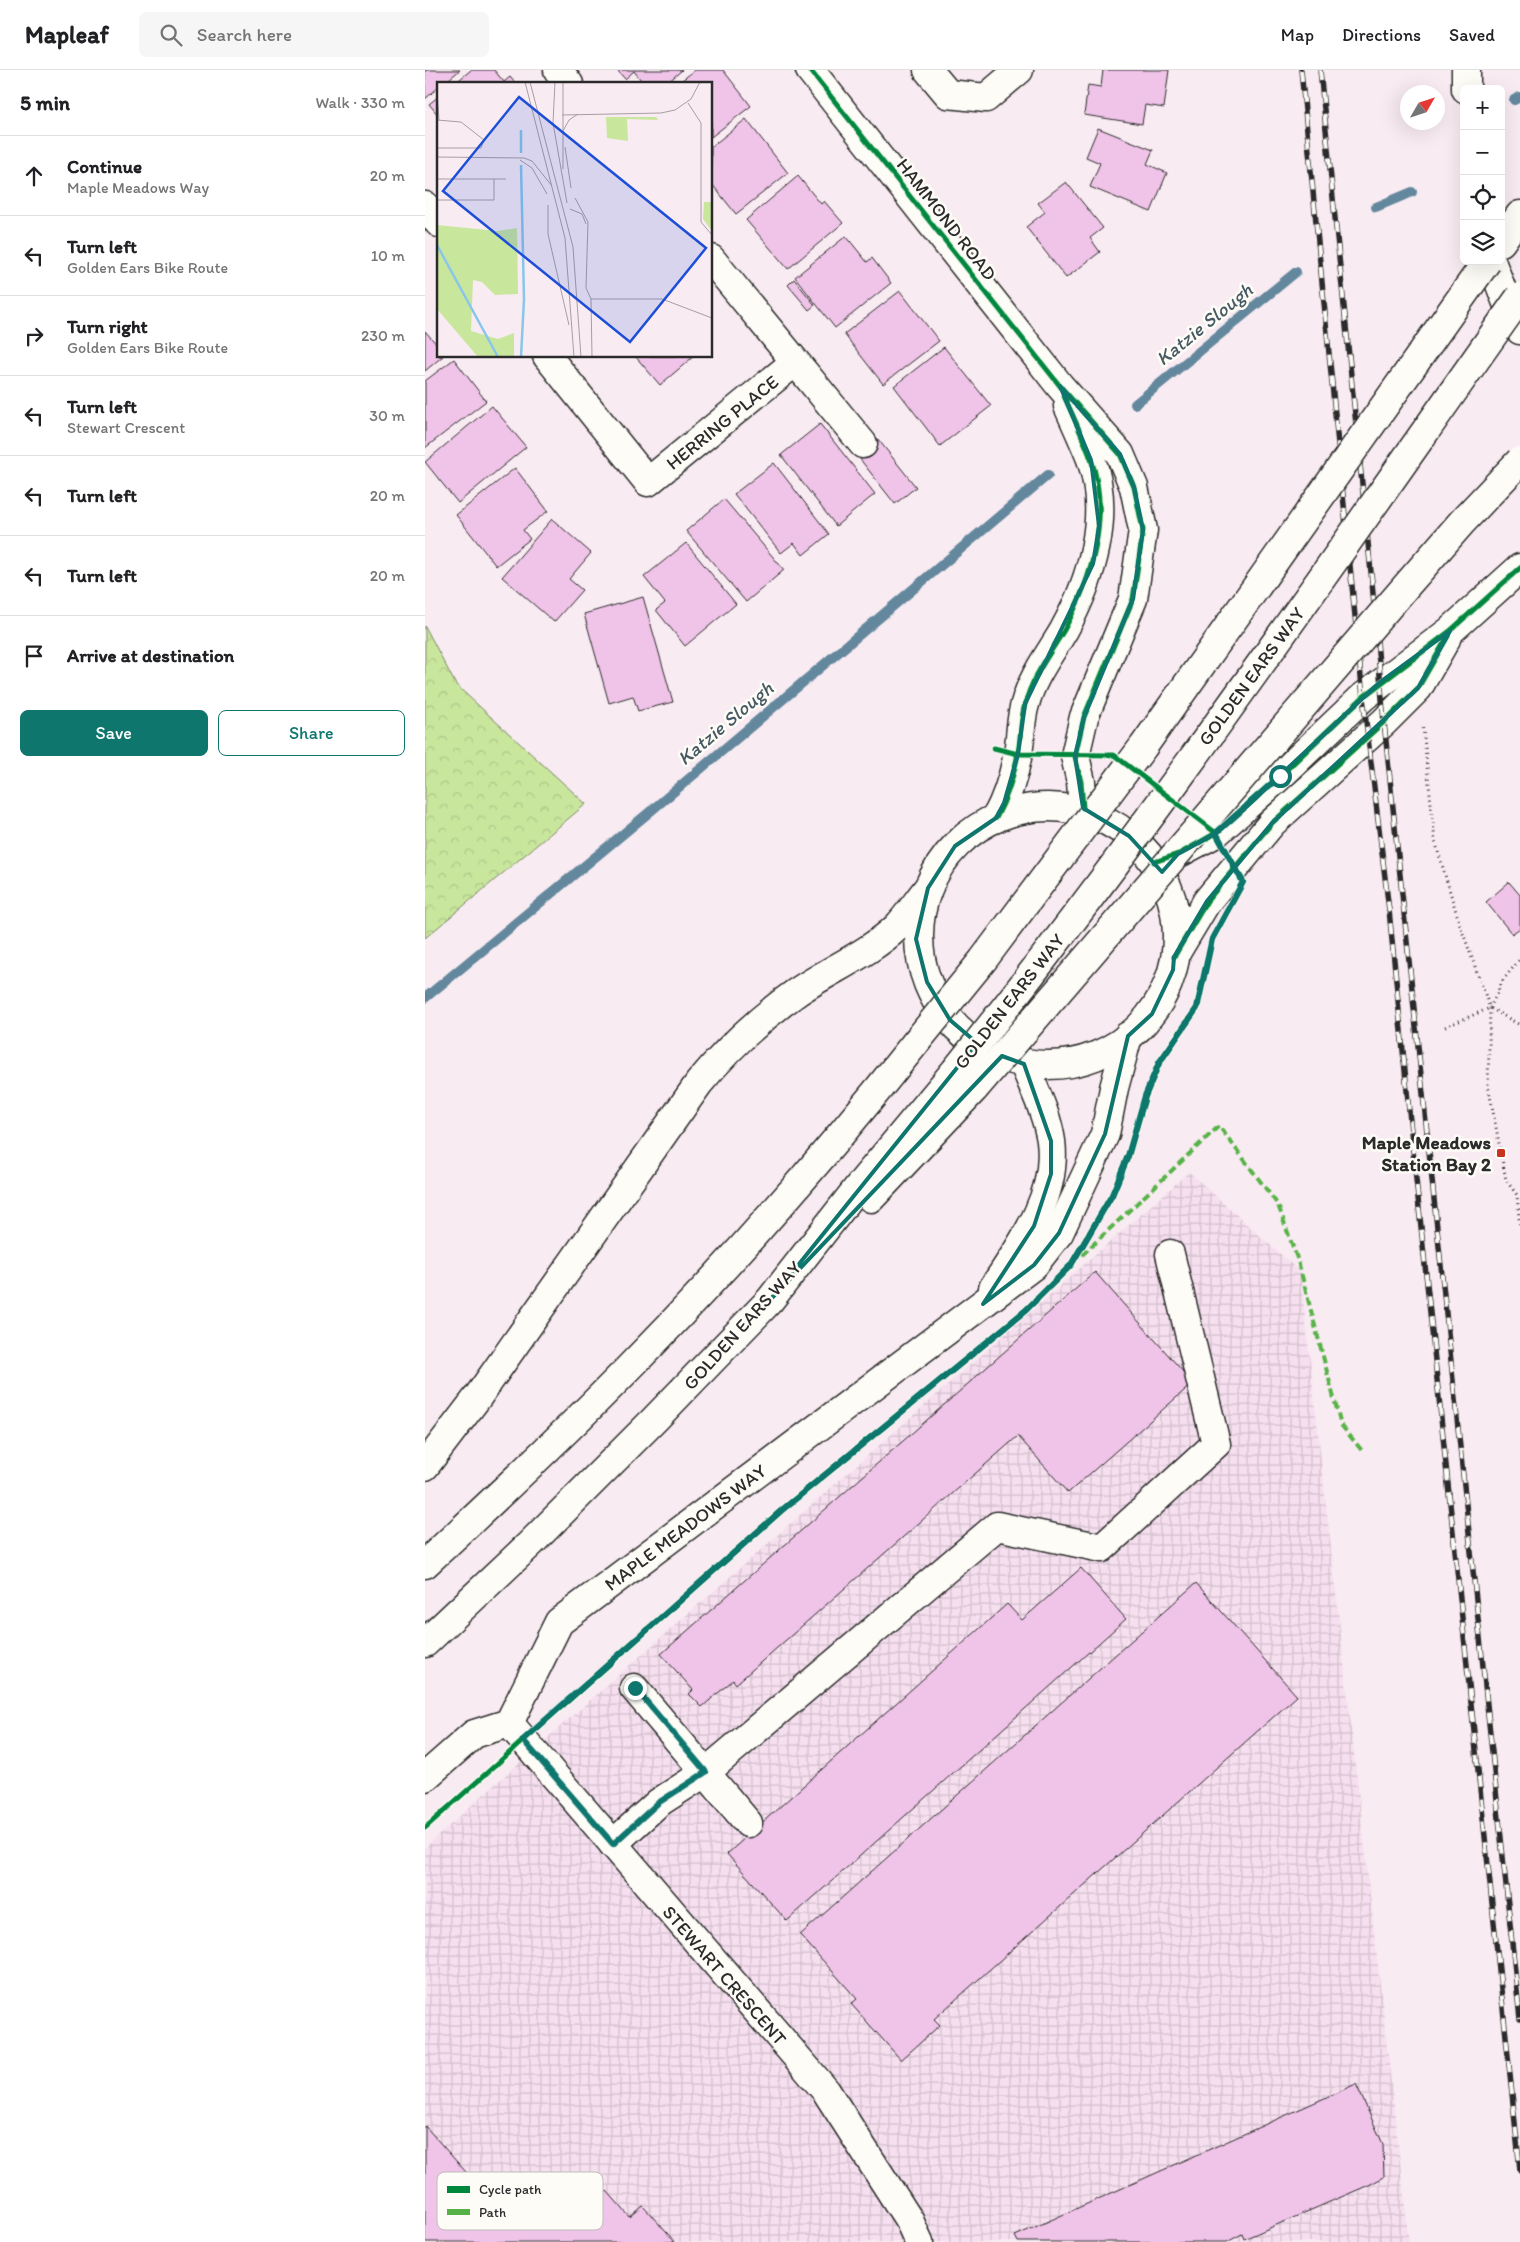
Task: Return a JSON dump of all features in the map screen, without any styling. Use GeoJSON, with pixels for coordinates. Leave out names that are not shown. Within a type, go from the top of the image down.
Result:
{"type":"FeatureCollection","features":[{"type":"Feature","properties":{"kind":"main road"},"geometry":{"type":"LineString","coordinates":[[558,70],[567,82]]}},
{"type":"Feature","properties":{"kind":"main road","name":"HAMMOND ROAD"},"geometry":{"type":"LineString","coordinates":[[810,70],[1060,386],[1120,454],[1134,487],[1143,530],[1133,599],[1084,717],[1075,756],[1081,782],[1083,808]]}},
{"type":"Feature","properties":{"kind":"main road"},"geometry":{"type":"LineString","coordinates":[[928,70],[948,94],[986,98],[1019,70]]}},
{"type":"Feature","properties":{"kind":"main road"},"geometry":{"type":"LineString","coordinates":[[1466,70],[1466,85]]}},
{"type":"Feature","properties":{"kind":"main road"},"geometry":{"type":"LineString","coordinates":[[425,206],[437,221]]}},
{"type":"Feature","properties":{"kind":"main road"},"geometry":{"type":"LineString","coordinates":[[1505,236],[1520,215]]}},
{"type":"Feature","properties":{"kind":"main road"},"geometry":{"type":"LineString","coordinates":[[713,260],[863,444]]}},
{"type":"Feature","properties":{"kind":"main road"},"geometry":{"type":"LineString","coordinates":[[425,1564],[527,1470],[627,1370],[786,1198],[917,1041],[983,960],[1143,747],[1486,265]]}},
{"type":"Feature","properties":{"kind":"main road"},"geometry":{"type":"LineString","coordinates":[[1491,265],[1515,324],[1520,330]]}},
{"type":"Feature","properties":{"kind":"main road","name":"GOLDEN EARS WAY"},"geometry":{"type":"LineString","coordinates":[[425,1643],[606,1468],[872,1197],[965,1079],[1002,1012],[1240,693],[1520,297]]}},
{"type":"Feature","properties":{"kind":"main road","name":"HERRING PLACE"},"geometry":{"type":"LineString","coordinates":[[549,358],[649,482],[795,362]]}},
{"type":"Feature","properties":{"kind":"main road","name":"HAMMOND ROAD"},"geometry":{"type":"LineString","coordinates":[[996,818],[1004,803],[1018,754],[1025,704],[1041,667],[1064,630],[1093,564],[1097,536],[1097,492],[1091,460],[1060,386]]}},
{"type":"Feature","properties":{"kind":"main road"},"geometry":{"type":"LineString","coordinates":[[965,1079],[1462,522],[1520,461]]}},
{"type":"Feature","properties":{"kind":"main road"},"geometry":{"type":"LineString","coordinates":[[1154,862],[1181,853],[1216,833],[1280,776],[1363,697],[1450,632],[1515,576]]}},
{"type":"Feature","properties":{"kind":"main road"},"geometry":{"type":"LineString","coordinates":[[1174,956],[1207,901],[1272,823],[1384,722],[1418,688],[1450,632]]}},
{"type":"Feature","properties":{"kind":"main road"},"geometry":{"type":"LineString","coordinates":[[425,1466],[477,1398],[699,1083],[725,1052],[756,1024],[796,993],[868,948],[897,927],[927,888],[955,846],[996,818],[1045,807],[1083,808],[1129,836],[1163,872],[1176,923],[1173,970],[1152,1014],[1116,1046],[1071,1064],[1024,1064],[983,1049],[950,1020],[927,982],[916,939],[927,888]]}},
{"type":"Feature","properties":{"kind":"main road","name":"MAPLE MEADOWS WAY"},"geometry":{"type":"LineString","coordinates":[[509,1723],[559,1622],[1034,1265],[1059,1233],[1105,1134],[1119,1064],[1128,1036]]}},
{"type":"Feature","properties":{"kind":"main road","name":"MAPLE MEADOWS WAY"},"geometry":{"type":"LineString","coordinates":[[983,1304],[1034,1226],[1051,1174],[1051,1141],[1044,1114],[1024,1064]]}},
{"type":"Feature","properties":{"kind":"main road"},"geometry":{"type":"LineString","coordinates":[[613,1844],[658,1803],[706,1772],[997,1526],[1102,1548],[1216,1444],[1170,1254]]}},
{"type":"Feature","properties":{"kind":"main road"},"geometry":{"type":"LineString","coordinates":[[635,1688],[748,1823]]}},
{"type":"Feature","properties":{"kind":"main road"},"geometry":{"type":"LineString","coordinates":[[425,1777],[474,1734],[509,1723]]}},
{"type":"Feature","properties":{"kind":"main road","name":"STEWART CRESCENT"},"geometry":{"type":"LineString","coordinates":[[509,1723],[826,2092],[909,2220],[919,2242]]}},
{"type":"Feature","properties":{"kind":"path"},"geometry":{"type":"LineString","coordinates":[[1422,722],[1435,841],[1459,922],[1490,1008],[1488,1085],[1506,1180],[1517,1195],[1520,1228]]}},
{"type":"Feature","properties":{"kind":"path"},"geometry":{"type":"LineString","coordinates":[[1445,1027],[1490,1008],[1503,980],[1520,959]]}},
{"type":"Feature","properties":{"kind":"path"},"geometry":{"type":"LineString","coordinates":[[1490,1008],[1520,1025]]}},
{"type":"Feature","properties":{"kind":"highlighted area"},"geometry":{"type":"Polygon","coordinates":[[[1060,386],[1120,454],[1134,487],[1143,530],[1133,599],[1084,717],[1075,756],[1083,808],[1129,836],[1162,872],[1178,854],[1216,833],[1244,809],[1380,682],[1450,631],[1418,688],[1272,823],[1207,901],[1174,957],[1173,970],[1152,1014],[1128,1036],[1105,1134],[1059,1233],[1034,1265],[983,1304],[1034,1226],[1051,1174],[1051,1141],[1024,1064],[1002,1056],[770,1300],[977,1043],[950,1020],[927,982],[916,939],[928,888],[955,846],[996,818],[1004,803],[1018,754],[1025,704],[1093,564],[1099,526],[1091,460],[1060,386]]]}},
{"type":"Feature","properties":{"kind":"shaded area"},"geometry":{"type":"Polygon","coordinates":[[[1189,1172],[1300,1272],[1409,2242],[425,2242],[425,1848],[1189,1172]]]}},
{"type":"Feature","properties":{"kind":"green space"},"geometry":{"type":"Polygon","coordinates":[[[425,626],[456,685],[586,804],[425,938],[425,626]]]}},
{"type":"Feature","properties":{"kind":"building"},"geometry":{"type":"Polygon","coordinates":[[[425,70],[460,70],[445,82],[437,82],[437,89],[425,99],[425,70]]]}},
{"type":"Feature","properties":{"kind":"building"},"geometry":{"type":"Polygon","coordinates":[[[471,70],[494,70],[504,82],[456,82],[471,70]]]}},
{"type":"Feature","properties":{"kind":"building"},"geometry":{"type":"Polygon","coordinates":[[[617,70],[682,70],[668,82],[642,82],[634,71],[625,79],[617,70]]]}},
{"type":"Feature","properties":{"kind":"building"},"geometry":{"type":"Polygon","coordinates":[[[695,70],[723,70],[751,106],[713,135],[713,82],[680,82],[695,70]]]}},
{"type":"Feature","properties":{"kind":"building"},"geometry":{"type":"Polygon","coordinates":[[[1103,70],[1169,70],[1164,108],[1145,105],[1142,124],[1084,115],[1088,85],[1101,87],[1103,70]]]}},
{"type":"Feature","properties":{"kind":"building"},"geometry":{"type":"Polygon","coordinates":[[[510,77],[514,82],[504,82],[510,77]]]}},
{"type":"Feature","properties":{"kind":"building"},"geometry":{"type":"Polygon","coordinates":[[[437,98],[437,114],[429,104],[437,98]]]}},
{"type":"Feature","properties":{"kind":"building"},"geometry":{"type":"Polygon","coordinates":[[[746,119],[788,173],[736,214],[713,185],[713,145],[746,119]]]}},
{"type":"Feature","properties":{"kind":"building"},"geometry":{"type":"Polygon","coordinates":[[[1098,128],[1153,150],[1147,164],[1167,173],[1151,212],[1090,187],[1100,163],[1086,157],[1098,128]]]}},
{"type":"Feature","properties":{"kind":"building"},"geometry":{"type":"Polygon","coordinates":[[[798,176],[821,204],[824,201],[843,223],[788,269],[746,220],[798,176]]]}},
{"type":"Feature","properties":{"kind":"building"},"geometry":{"type":"Polygon","coordinates":[[[1066,182],[1103,228],[1090,238],[1100,252],[1066,278],[1026,227],[1045,212],[1038,203],[1066,182]]]}},
{"type":"Feature","properties":{"kind":"building"},"geometry":{"type":"Polygon","coordinates":[[[846,236],[867,262],[872,258],[891,283],[835,328],[795,277],[846,236]]]}},
{"type":"Feature","properties":{"kind":"building"},"geometry":{"type":"Polygon","coordinates":[[[794,279],[815,305],[809,310],[788,285],[794,279]]]}},
{"type":"Feature","properties":{"kind":"building"},"geometry":{"type":"Polygon","coordinates":[[[900,291],[939,341],[883,384],[844,334],[900,291]]]}},
{"type":"Feature","properties":{"kind":"building"},"geometry":{"type":"Polygon","coordinates":[[[425,331],[437,345],[437,358],[441,358],[425,371],[425,331]]]}},
{"type":"Feature","properties":{"kind":"building"},"geometry":{"type":"Polygon","coordinates":[[[944,347],[991,406],[940,446],[894,386],[944,347]]]}},
{"type":"Feature","properties":{"kind":"building"},"geometry":{"type":"Polygon","coordinates":[[[637,358],[692,358],[660,385],[637,358]]]}},
{"type":"Feature","properties":{"kind":"building"},"geometry":{"type":"Polygon","coordinates":[[[454,359],[486,401],[425,448],[425,381],[454,359]]]}},
{"type":"Feature","properties":{"kind":"building"},"geometry":{"type":"Polygon","coordinates":[[[492,406],[526,447],[458,503],[425,462],[492,406]]]}},
{"type":"Feature","properties":{"kind":"building"},"geometry":{"type":"Polygon","coordinates":[[[820,424],[875,494],[836,526],[781,455],[820,424]]]}},
{"type":"Feature","properties":{"kind":"building"},"geometry":{"type":"Polygon","coordinates":[[[877,438],[916,487],[895,504],[856,454],[877,438]]]}},
{"type":"Feature","properties":{"kind":"building"},"geometry":{"type":"Polygon","coordinates":[[[774,463],[829,534],[803,555],[794,543],[781,553],[734,494],[774,463]]]}},
{"type":"Feature","properties":{"kind":"building"},"geometry":{"type":"Polygon","coordinates":[[[515,468],[548,511],[523,530],[530,539],[496,566],[456,515],[515,468]]]}},
{"type":"Feature","properties":{"kind":"building"},"geometry":{"type":"Polygon","coordinates":[[[724,499],[784,570],[746,602],[686,531],[724,499]]]}},
{"type":"Feature","properties":{"kind":"building"},"geometry":{"type":"Polygon","coordinates":[[[552,519],[591,553],[569,579],[582,590],[554,622],[502,577],[552,519]]]}},
{"type":"Feature","properties":{"kind":"building"},"geometry":{"type":"Polygon","coordinates":[[[686,543],[736,604],[685,646],[656,610],[665,603],[644,577],[686,543]]]}},
{"type":"Feature","properties":{"kind":"building"},"geometry":{"type":"Polygon","coordinates":[[[643,597],[673,702],[638,711],[633,696],[609,703],[584,614],[643,597]]]}},
{"type":"Feature","properties":{"kind":"building"},"geometry":{"type":"Polygon","coordinates":[[[1509,882],[1520,895],[1520,928],[1512,934],[1486,902],[1509,882]]]}},
{"type":"Feature","properties":{"kind":"building"},"geometry":{"type":"Polygon","coordinates":[[[1095,1272],[1193,1383],[1068,1493],[1018,1436],[736,1684],[733,1680],[702,1707],[689,1694],[693,1690],[661,1654],[1095,1272]]]}},
{"type":"Feature","properties":{"kind":"building"},"geometry":{"type":"Polygon","coordinates":[[[1081,1568],[1126,1619],[787,1921],[727,1854],[1007,1604],[1022,1620],[1081,1568]]]}},
{"type":"Feature","properties":{"kind":"building"},"geometry":{"type":"Polygon","coordinates":[[[1196,1583],[1297,1696],[934,2019],[940,2025],[901,2060],[851,2004],[857,1999],[800,1935],[1196,1583]]]}},
{"type":"Feature","properties":{"kind":"building"},"geometry":{"type":"Polygon","coordinates":[[[1356,2084],[1383,2144],[1384,2177],[1369,2185],[1244,2239],[1242,2234],[1227,2242],[1018,2242],[1015,2236],[1356,2084]]]}},
{"type":"Feature","properties":{"kind":"building"},"geometry":{"type":"Polygon","coordinates":[[[425,2126],[466,2172],[437,2172],[437,2230],[603,2230],[603,2194],[607,2191],[630,2217],[643,2206],[675,2242],[425,2242],[425,2126]]]}},
{"type":"Feature","properties":{"kind":"waterway","name":"Katzie Slough"},"geometry":{"type":"LineString","coordinates":[[1514,100],[1520,97]]}},
{"type":"Feature","properties":{"kind":"waterway","name":"Katzie Slough"},"geometry":{"type":"LineString","coordinates":[[1376,207],[1412,192]]}},
{"type":"Feature","properties":{"kind":"waterway","name":"Katzie Slough"},"geometry":{"type":"LineString","coordinates":[[1135,404],[1296,272]]}},
{"type":"Feature","properties":{"kind":"waterway","name":"Katzie Slough"},"geometry":{"type":"LineString","coordinates":[[425,998],[652,810],[1048,475]]}},
{"type":"Feature","properties":{"kind":"railway"},"geometry":{"type":"LineString","coordinates":[[1301,70],[1363,697],[1389,910],[1520,2170]]}},
{"type":"Feature","properties":{"kind":"railway"},"geometry":{"type":"LineString","coordinates":[[1320,70],[1372,582],[1384,722],[1520,2019]]}},
{"type":"Feature","properties":{"kind":"marked path"},"geometry":{"type":"LineString","coordinates":[[1082,1255],[1219,1126],[1278,1205],[1298,1261],[1341,1425],[1364,1453]]}},
{"type":"Feature","properties":{"kind":"cycle path"},"geometry":{"type":"LineString","coordinates":[[810,70],[1060,386],[1120,454],[1134,487],[1143,530],[1133,599],[1084,717],[1075,756],[1081,782],[1083,808]]}},
{"type":"Feature","properties":{"kind":"cycle path"},"geometry":{"type":"LineString","coordinates":[[996,818],[1007,794],[1014,770],[1019,747],[1023,710],[1028,694],[1064,630],[1083,590],[1090,569],[1099,525],[1097,481],[1088,451],[1064,396]]}},
{"type":"Feature","properties":{"kind":"cycle path"},"geometry":{"type":"LineString","coordinates":[[1154,862],[1181,853],[1216,833],[1280,776],[1363,697],[1450,631],[1520,568]]}},
{"type":"Feature","properties":{"kind":"cycle path"},"geometry":{"type":"LineString","coordinates":[[1174,957],[1207,901],[1272,823],[1384,722],[1418,688],[1448,636]]}},
{"type":"Feature","properties":{"kind":"cycle path"},"geometry":{"type":"LineString","coordinates":[[425,1828],[782,1510],[1026,1310],[1071,1265],[1112,1195],[1128,1156],[1145,1097],[1159,1063],[1197,1008],[1212,939],[1243,882],[1216,833],[1114,755],[1018,754],[994,748]]}},
{"type":"Feature","properties":{"kind":"place","name":"Maple Meadows Station Bay 2"},"geometry":{"type":"Point","coordinates":[1501,1153]}},
{"type":"Feature","properties":{"kind":"route"},"geometry":{"type":"LineString","coordinates":[[635,1688],[706,1772],[658,1803],[613,1844],[523,1740],[782,1510],[1026,1310],[1071,1265],[1112,1195],[1128,1156],[1145,1096],[1159,1063],[1197,1008],[1212,939],[1243,882],[1216,833],[1280,776]]}}]}
